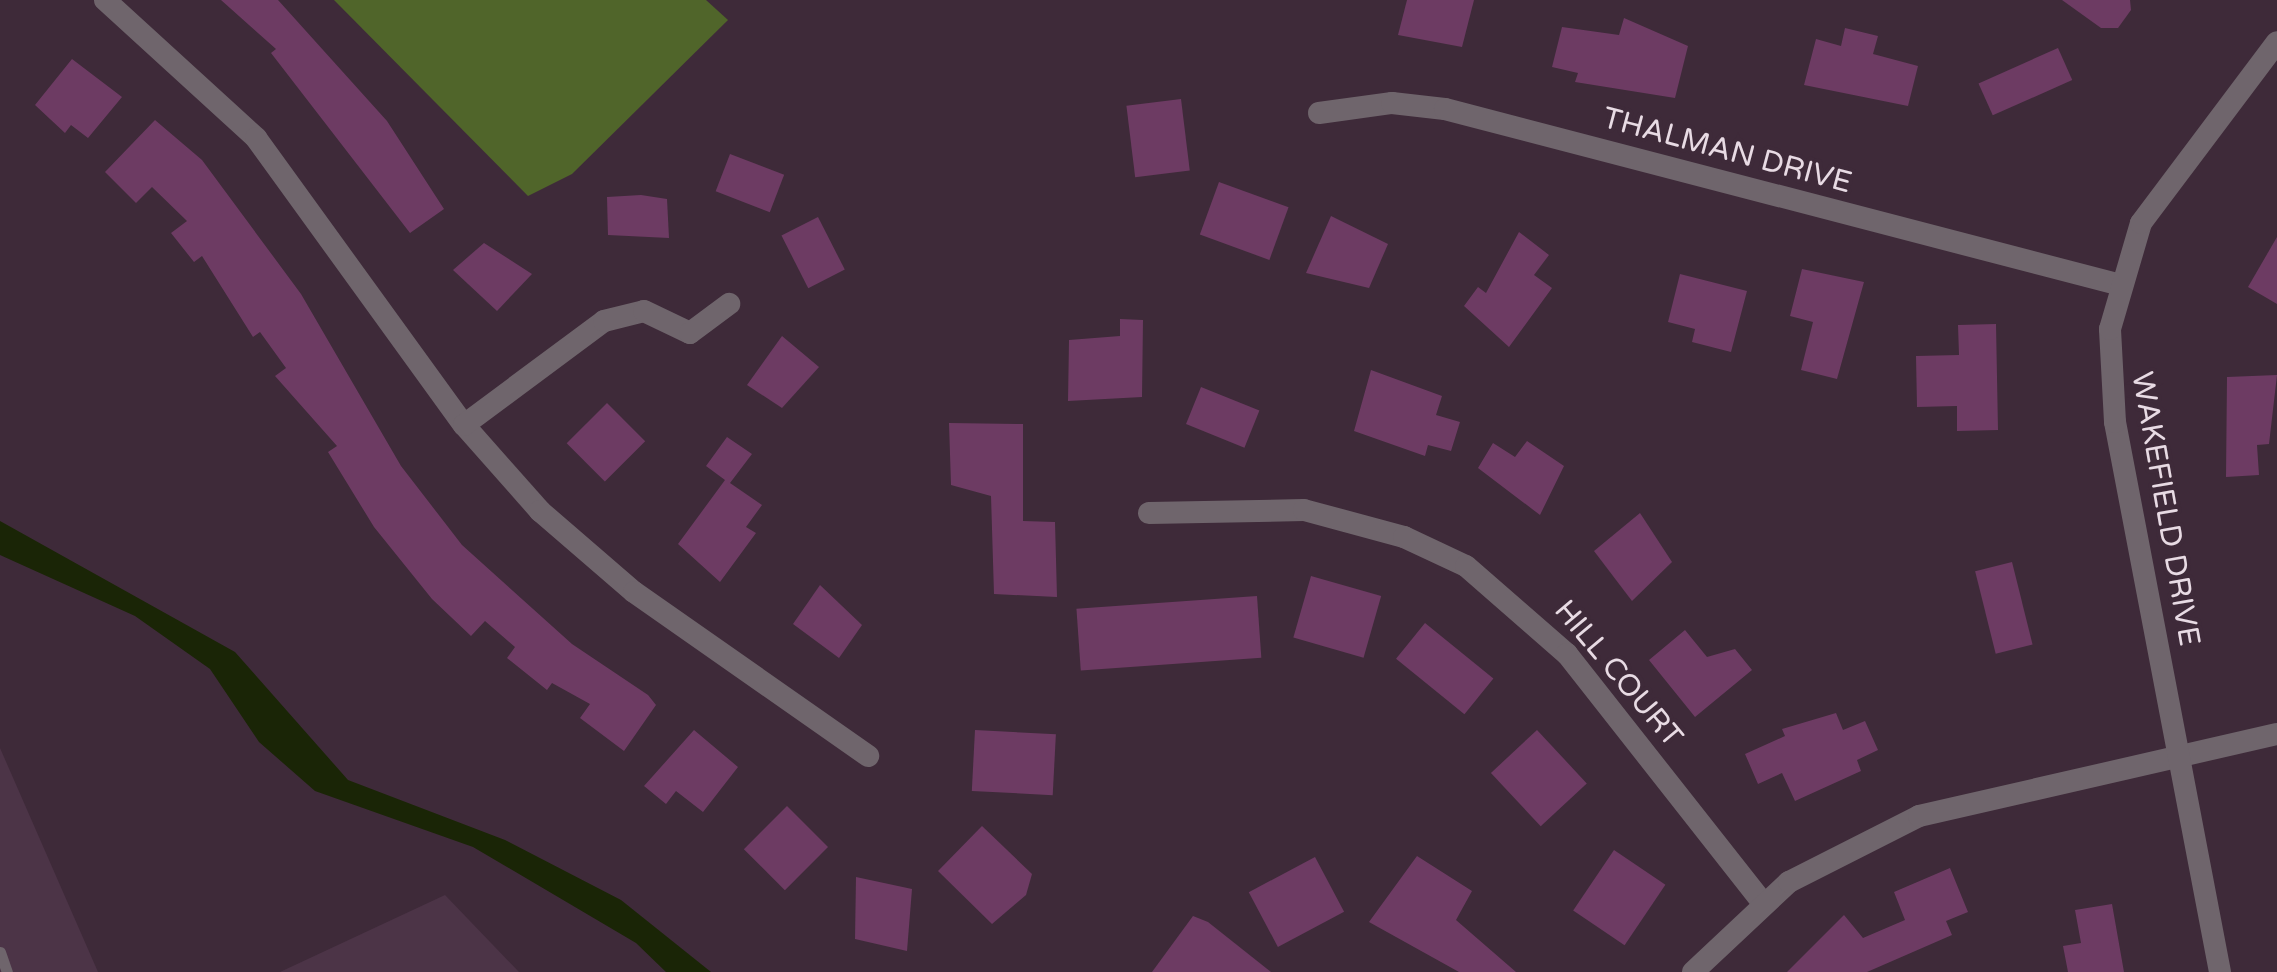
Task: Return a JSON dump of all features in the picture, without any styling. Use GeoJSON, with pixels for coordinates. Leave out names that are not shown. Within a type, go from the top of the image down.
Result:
{"type":"FeatureCollection","features":[{"type":"Feature","properties":{"kind":"street"},"geometry":{"type":"LineString","coordinates":[[105,0],[256,138],[464,425],[605,568],[868,756]]}},
{"type":"Feature","properties":{"kind":"street","name":"WAKEFIELD DRIVE"},"geometry":{"type":"LineString","coordinates":[[2220,972],[2111,398],[2117,284],[2152,206],[2277,42]]}},
{"type":"Feature","properties":{"kind":"street","name":"THALMAN DRIVE"},"geometry":{"type":"LineString","coordinates":[[1319,113],[1392,103],[1445,108],[2117,284]]}},
{"type":"Feature","properties":{"kind":"street"},"geometry":{"type":"LineString","coordinates":[[464,425],[604,322],[644,312],[690,333],[729,304]]}},
{"type":"Feature","properties":{"kind":"street","name":"HILL COURT"},"geometry":{"type":"LineString","coordinates":[[1150,513],[1332,515],[1404,537],[1478,574],[1567,654],[1763,902]]}},
{"type":"Feature","properties":{"kind":"street"},"geometry":{"type":"LineString","coordinates":[[1693,972],[1763,902],[1919,816],[2277,734]]}},
{"type":"Feature","properties":{"kind":"lane"},"geometry":{"type":"LineString","coordinates":[[0,952],[8,972]]}},
{"type":"Feature","properties":{"kind":"shaded area"},"geometry":{"type":"Polygon","coordinates":[[[0,521],[235,652],[348,780],[505,840],[621,900],[711,972],[666,972],[636,943],[473,847],[315,791],[259,742],[210,669],[135,616],[0,555],[0,521]]]}},
{"type":"Feature","properties":{"kind":"shaded area"},"geometry":{"type":"Polygon","coordinates":[[[0,748],[98,972],[0,972],[0,748]]]}},
{"type":"Feature","properties":{"kind":"shaded area"},"geometry":{"type":"Polygon","coordinates":[[[445,895],[519,972],[280,972],[445,895]]]}},
{"type":"Feature","properties":{"kind":"green space"},"geometry":{"type":"Polygon","coordinates":[[[334,0],[706,0],[728,20],[572,174],[528,196],[334,0]]]}},
{"type":"Feature","properties":{"kind":"building"},"geometry":{"type":"Polygon","coordinates":[[[221,0],[278,0],[387,121],[444,209],[410,233],[271,53],[276,49],[221,0]]]}},
{"type":"Feature","properties":{"kind":"building"},"geometry":{"type":"Polygon","coordinates":[[[1407,0],[1474,0],[1462,47],[1398,35],[1407,0]]]}},
{"type":"Feature","properties":{"kind":"building"},"geometry":{"type":"Polygon","coordinates":[[[2062,0],[2130,0],[2131,10],[2118,28],[2101,28],[2062,0]]]}},
{"type":"Feature","properties":{"kind":"building"},"geometry":{"type":"Polygon","coordinates":[[[1624,18],[1688,46],[1675,98],[1575,82],[1578,73],[1552,67],[1562,27],[1619,35],[1624,18]]]}},
{"type":"Feature","properties":{"kind":"building"},"geometry":{"type":"Polygon","coordinates":[[[1845,28],[1878,36],[1873,54],[1918,66],[1908,106],[1804,85],[1816,39],[1841,46],[1845,28]]]}},
{"type":"Feature","properties":{"kind":"building"},"geometry":{"type":"Polygon","coordinates":[[[2058,48],[2072,80],[1993,115],[1979,83],[2058,48]]]}},
{"type":"Feature","properties":{"kind":"building"},"geometry":{"type":"Polygon","coordinates":[[[72,59],[122,97],[88,138],[71,125],[65,133],[35,105],[72,59]]]}},
{"type":"Feature","properties":{"kind":"building"},"geometry":{"type":"Polygon","coordinates":[[[1181,99],[1190,170],[1135,177],[1126,106],[1181,99]]]}},
{"type":"Feature","properties":{"kind":"building"},"geometry":{"type":"Polygon","coordinates":[[[155,120],[202,160],[301,294],[401,466],[462,545],[572,644],[648,695],[656,705],[624,751],[580,718],[590,704],[552,683],[547,690],[507,658],[515,647],[485,621],[471,636],[432,599],[374,527],[328,452],[337,446],[275,376],[286,368],[260,332],[253,337],[202,256],[194,262],[171,233],[187,221],[152,187],[136,203],[105,172],[155,120]]]}},
{"type":"Feature","properties":{"kind":"building"},"geometry":{"type":"Polygon","coordinates":[[[730,154],[784,175],[770,212],[716,191],[730,154]]]}},
{"type":"Feature","properties":{"kind":"building"},"geometry":{"type":"Polygon","coordinates":[[[1219,182],[1289,207],[1269,260],[1200,235],[1219,182]]]}},
{"type":"Feature","properties":{"kind":"building"},"geometry":{"type":"Polygon","coordinates":[[[641,195],[667,199],[669,238],[608,235],[607,197],[641,195]]]}},
{"type":"Feature","properties":{"kind":"building"},"geometry":{"type":"Polygon","coordinates":[[[1331,216],[1388,244],[1369,288],[1306,273],[1331,216]]]}},
{"type":"Feature","properties":{"kind":"building"},"geometry":{"type":"Polygon","coordinates":[[[818,217],[845,270],[808,288],[781,236],[818,217]]]}},
{"type":"Feature","properties":{"kind":"building"},"geometry":{"type":"Polygon","coordinates":[[[1519,232],[1549,255],[1534,275],[1552,288],[1509,347],[1464,306],[1478,287],[1486,293],[1519,232]]]}},
{"type":"Feature","properties":{"kind":"building"},"geometry":{"type":"Polygon","coordinates":[[[2277,237],[2277,304],[2248,287],[2277,237]]]}},
{"type":"Feature","properties":{"kind":"building"},"geometry":{"type":"Polygon","coordinates":[[[484,243],[532,274],[497,311],[453,270],[484,243]]]}},
{"type":"Feature","properties":{"kind":"building"},"geometry":{"type":"Polygon","coordinates":[[[1802,269],[1864,282],[1837,379],[1801,370],[1813,322],[1790,316],[1802,269]]]}},
{"type":"Feature","properties":{"kind":"building"},"geometry":{"type":"Polygon","coordinates":[[[1680,274],[1747,291],[1731,352],[1692,342],[1695,329],[1668,322],[1680,274]]]}},
{"type":"Feature","properties":{"kind":"building"},"geometry":{"type":"Polygon","coordinates":[[[1120,319],[1143,320],[1142,397],[1068,401],[1069,340],[1120,336],[1120,319]]]}},
{"type":"Feature","properties":{"kind":"building"},"geometry":{"type":"Polygon","coordinates":[[[1996,324],[1998,430],[1957,431],[1957,406],[1917,407],[1916,356],[1959,355],[1958,325],[1996,324]]]}},
{"type":"Feature","properties":{"kind":"building"},"geometry":{"type":"Polygon","coordinates":[[[782,336],[819,367],[782,408],[747,385],[782,336]]]}},
{"type":"Feature","properties":{"kind":"building"},"geometry":{"type":"Polygon","coordinates":[[[1371,370],[1442,396],[1436,415],[1460,422],[1451,451],[1428,445],[1425,456],[1354,431],[1371,370]]]}},
{"type":"Feature","properties":{"kind":"building"},"geometry":{"type":"Polygon","coordinates":[[[2277,375],[2269,444],[2257,445],[2259,475],[2226,477],[2227,377],[2277,375]]]}},
{"type":"Feature","properties":{"kind":"building"},"geometry":{"type":"Polygon","coordinates":[[[1201,387],[1259,411],[1244,448],[1186,424],[1201,387]]]}},
{"type":"Feature","properties":{"kind":"building"},"geometry":{"type":"Polygon","coordinates":[[[607,403],[645,441],[605,481],[567,443],[607,403]]]}},
{"type":"Feature","properties":{"kind":"building"},"geometry":{"type":"Polygon","coordinates":[[[949,423],[1023,424],[1023,521],[1055,522],[1057,597],[994,594],[991,496],[951,485],[949,423]]]}},
{"type":"Feature","properties":{"kind":"building"},"geometry":{"type":"Polygon","coordinates":[[[727,437],[752,454],[730,483],[762,505],[746,527],[756,533],[720,582],[678,544],[725,480],[706,466],[727,437]]]}},
{"type":"Feature","properties":{"kind":"building"},"geometry":{"type":"Polygon","coordinates":[[[1527,441],[1564,466],[1540,515],[1478,468],[1493,443],[1515,457],[1527,441]]]}},
{"type":"Feature","properties":{"kind":"building"},"geometry":{"type":"Polygon","coordinates":[[[1640,513],[1672,562],[1632,601],[1594,551],[1640,513]]]}},
{"type":"Feature","properties":{"kind":"building"},"geometry":{"type":"Polygon","coordinates":[[[2012,562],[2033,644],[1996,654],[1975,571],[2012,562]]]}},
{"type":"Feature","properties":{"kind":"building"},"geometry":{"type":"Polygon","coordinates":[[[1311,576],[1381,596],[1364,658],[1293,638],[1311,576]]]}},
{"type":"Feature","properties":{"kind":"building"},"geometry":{"type":"Polygon","coordinates":[[[820,585],[862,625],[839,658],[793,624],[820,585]]]}},
{"type":"Feature","properties":{"kind":"building"},"geometry":{"type":"Polygon","coordinates":[[[1257,596],[1261,658],[1081,670],[1076,609],[1257,596]]]}},
{"type":"Feature","properties":{"kind":"building"},"geometry":{"type":"Polygon","coordinates":[[[1425,623],[1493,678],[1464,714],[1396,659],[1425,623]]]}},
{"type":"Feature","properties":{"kind":"building"},"geometry":{"type":"Polygon","coordinates":[[[1685,630],[1707,657],[1735,649],[1752,670],[1695,717],[1649,660],[1685,630]]]}},
{"type":"Feature","properties":{"kind":"building"},"geometry":{"type":"Polygon","coordinates":[[[1836,713],[1843,730],[1865,721],[1878,750],[1857,760],[1861,771],[1795,801],[1782,773],[1758,784],[1745,754],[1785,736],[1782,729],[1836,713]]]}},
{"type":"Feature","properties":{"kind":"building"},"geometry":{"type":"Polygon","coordinates":[[[694,730],[738,767],[703,812],[676,791],[666,804],[644,786],[694,730]]]}},
{"type":"Feature","properties":{"kind":"building"},"geometry":{"type":"Polygon","coordinates":[[[975,730],[1056,734],[1053,795],[972,791],[975,730]]]}},
{"type":"Feature","properties":{"kind":"building"},"geometry":{"type":"Polygon","coordinates":[[[1537,730],[1587,783],[1541,826],[1491,773],[1537,730]]]}},
{"type":"Feature","properties":{"kind":"building"},"geometry":{"type":"Polygon","coordinates":[[[787,806],[828,847],[785,890],[744,849],[787,806]]]}},
{"type":"Feature","properties":{"kind":"building"},"geometry":{"type":"Polygon","coordinates":[[[982,826],[1032,874],[1026,895],[992,924],[938,871],[982,826]]]}},
{"type":"Feature","properties":{"kind":"building"},"geometry":{"type":"Polygon","coordinates":[[[1614,850],[1665,885],[1625,945],[1573,911],[1614,850]]]}},
{"type":"Feature","properties":{"kind":"building"},"geometry":{"type":"Polygon","coordinates":[[[1417,856],[1472,891],[1456,920],[1516,972],[1459,972],[1369,922],[1417,856]]]}},
{"type":"Feature","properties":{"kind":"building"},"geometry":{"type":"Polygon","coordinates":[[[1315,857],[1344,912],[1278,947],[1249,892],[1315,857]]]}},
{"type":"Feature","properties":{"kind":"building"},"geometry":{"type":"Polygon","coordinates":[[[1950,868],[1968,912],[1946,921],[1952,935],[1867,972],[1787,972],[1844,915],[1863,938],[1905,920],[1894,892],[1950,868]]]}},
{"type":"Feature","properties":{"kind":"building"},"geometry":{"type":"Polygon","coordinates":[[[856,877],[912,889],[907,951],[855,939],[856,877]]]}},
{"type":"Feature","properties":{"kind":"building"},"geometry":{"type":"Polygon","coordinates":[[[2112,904],[2124,972],[2068,972],[2063,946],[2081,943],[2075,910],[2112,904]]]}},
{"type":"Feature","properties":{"kind":"building"},"geometry":{"type":"Polygon","coordinates":[[[1193,916],[1208,922],[1271,972],[1152,972],[1193,916]]]}}]}
